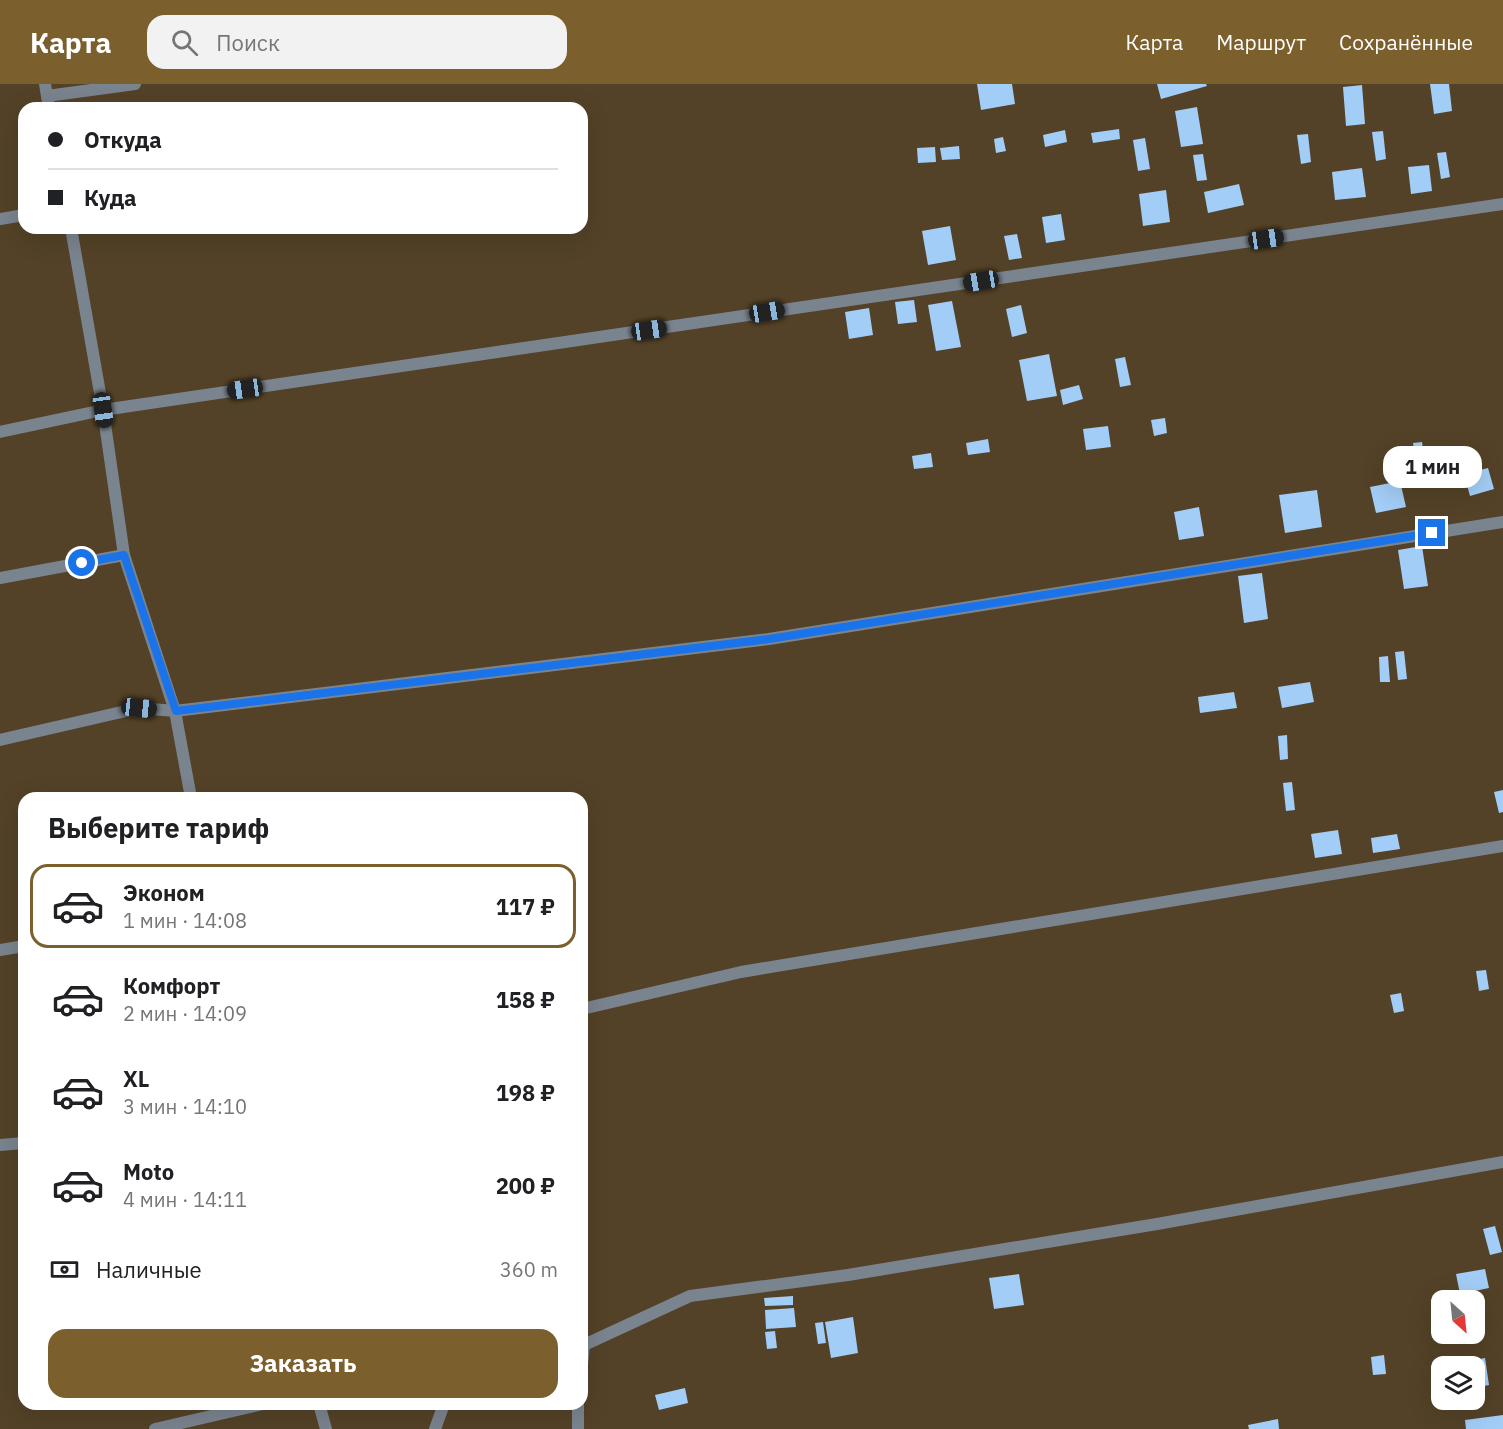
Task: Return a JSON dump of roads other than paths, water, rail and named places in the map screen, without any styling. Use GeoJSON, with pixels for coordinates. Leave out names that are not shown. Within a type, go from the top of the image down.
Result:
{"type":"FeatureCollection","features":[{"type":"Feature","properties":{"kind":"street"},"geometry":{"type":"LineString","coordinates":[[47,96],[135,84]]}},
{"type":"Feature","properties":{"kind":"street"},"geometry":{"type":"LineString","coordinates":[[0,432],[103,410],[1503,204]]}},
{"type":"Feature","properties":{"kind":"street"},"geometry":{"type":"LineString","coordinates":[[0,219],[18,216]]}},
{"type":"Feature","properties":{"kind":"street"},"geometry":{"type":"LineString","coordinates":[[71,234],[103,410],[124,555],[176,711],[190,792]]}},
{"type":"Feature","properties":{"kind":"street"},"geometry":{"type":"LineString","coordinates":[[0,740],[139,708],[176,711],[769,639],[1503,522]]}},
{"type":"Feature","properties":{"kind":"street"},"geometry":{"type":"LineString","coordinates":[[0,578],[124,555]]}},
{"type":"Feature","properties":{"kind":"street"},"geometry":{"type":"LineString","coordinates":[[588,1009],[741,972],[1503,846]]}},
{"type":"Feature","properties":{"kind":"street"},"geometry":{"type":"LineString","coordinates":[[0,950],[18,947]]}},
{"type":"Feature","properties":{"kind":"street"},"geometry":{"type":"LineString","coordinates":[[0,1145],[18,1144]]}},
{"type":"Feature","properties":{"kind":"street"},"geometry":{"type":"LineString","coordinates":[[588,1343],[690,1296],[848,1275],[1157,1224],[1503,1162]]}},
{"type":"Feature","properties":{"kind":"street"},"geometry":{"type":"LineString","coordinates":[[155,1429],[237,1410]]}},
{"type":"Feature","properties":{"kind":"street"},"geometry":{"type":"LineString","coordinates":[[321,1410],[326,1429]]}},
{"type":"Feature","properties":{"kind":"street"},"geometry":{"type":"LineString","coordinates":[[435,1429],[442,1410]]}},
{"type":"Feature","properties":{"kind":"street"},"geometry":{"type":"LineString","coordinates":[[578,1410],[578,1429]]}}]}
